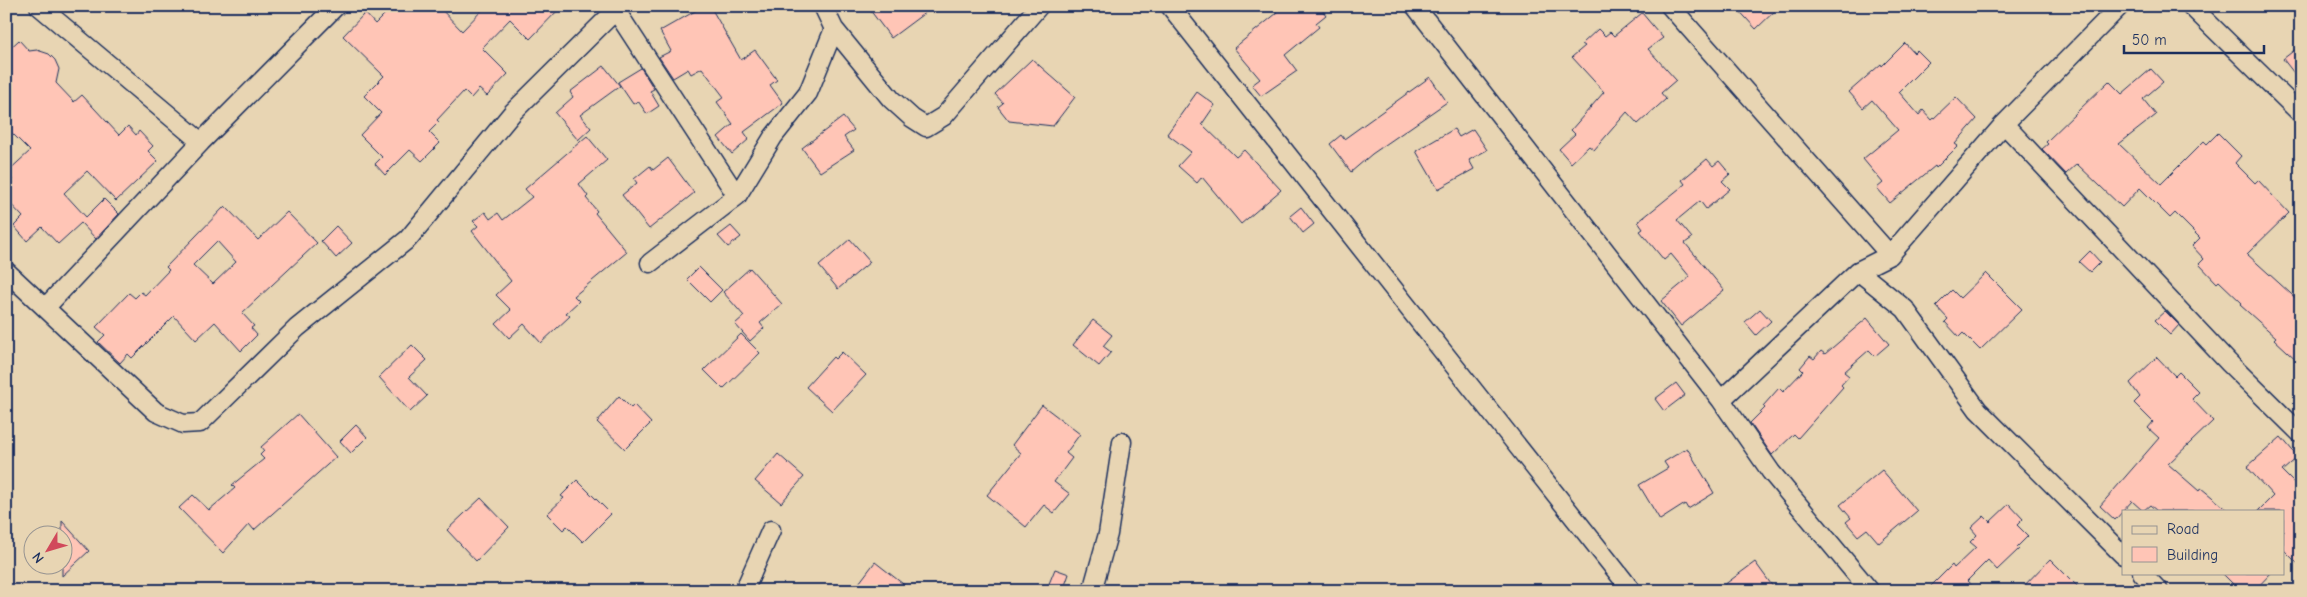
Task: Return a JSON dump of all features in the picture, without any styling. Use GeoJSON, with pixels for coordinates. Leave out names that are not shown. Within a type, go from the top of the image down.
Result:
{"type":"FeatureCollection","features":[{"type":"Feature","properties":{"kind":"street"},"geometry":{"type":"LineString","coordinates":[[39,6],[200,142]]}},
{"type":"Feature","properties":{"kind":"street"},"geometry":{"type":"LineString","coordinates":[[46,307],[200,142],[336,6]]}},
{"type":"Feature","properties":{"kind":"street"},"geometry":{"type":"LineString","coordinates":[[823,6],[834,29],[891,99],[912,118],[926,127],[944,116],[1039,6]]}},
{"type":"Feature","properties":{"kind":"street"},"geometry":{"type":"LineString","coordinates":[[1170,6],[1632,591]]}},
{"type":"Feature","properties":{"kind":"street"},"geometry":{"type":"LineString","coordinates":[[1415,6],[1721,400],[1771,472],[1870,591]]}},
{"type":"Feature","properties":{"kind":"street"},"geometry":{"type":"LineString","coordinates":[[1670,6],[1890,254]]}},
{"type":"Feature","properties":{"kind":"street"},"geometry":{"type":"LineString","coordinates":[[1721,400],[1858,271],[1890,254],[2004,124],[2120,6]]}},
{"type":"Feature","properties":{"kind":"street"},"geometry":{"type":"LineString","coordinates":[[2192,6],[2301,114]]}},
{"type":"Feature","properties":{"kind":"street"},"geometry":{"type":"LineString","coordinates":[[6,271],[156,412],[183,424],[200,423],[296,328],[408,239],[513,112],[614,8],[737,196]]}},
{"type":"Feature","properties":{"kind":"street"},"geometry":{"type":"LineString","coordinates":[[650,262],[737,196],[773,136],[808,94],[834,29]]}},
{"type":"Feature","properties":{"kind":"street"},"geometry":{"type":"LineString","coordinates":[[2004,124],[2229,363],[2301,434]]}},
{"type":"Feature","properties":{"kind":"street"},"geometry":{"type":"LineString","coordinates":[[1858,271],[1905,309],[1978,410],[2122,554]]}},
{"type":"Feature","properties":{"kind":"street"},"geometry":{"type":"LineString","coordinates":[[1092,591],[1108,534],[1122,442]]}},
{"type":"Feature","properties":{"kind":"street"},"geometry":{"type":"LineString","coordinates":[[744,591],[771,530]]}},
{"type":"Feature","properties":{"kind":"street"},"geometry":{"type":"LineString","coordinates":[[2143,574],[2159,591]]}},
{"type":"Feature","properties":{"kind":"building"},"geometry":{"type":"Polygon","coordinates":[[[393,6],[438,6],[462,31],[486,6],[562,6],[530,39],[510,19],[482,48],[508,74],[487,96],[479,89],[471,98],[464,91],[437,120],[439,122],[429,132],[440,143],[422,161],[410,150],[385,175],[375,164],[382,157],[360,135],[381,113],[364,96],[384,76],[343,36],[365,13],[375,24],[393,6]]]}},
{"type":"Feature","properties":{"kind":"building"},"geometry":{"type":"Polygon","coordinates":[[[704,6],[710,6],[741,60],[755,50],[777,80],[770,85],[783,103],[744,132],[749,139],[732,154],[718,137],[733,124],[717,102],[724,97],[702,68],[691,74],[688,69],[673,78],[659,57],[671,51],[660,31],[704,6]]]}},
{"type":"Feature","properties":{"kind":"building"},"geometry":{"type":"Polygon","coordinates":[[[867,6],[934,6],[891,38],[867,6]]]}},
{"type":"Feature","properties":{"kind":"building"},"geometry":{"type":"Polygon","coordinates":[[[1272,6],[1319,6],[1326,15],[1316,23],[1319,27],[1285,55],[1297,71],[1261,96],[1252,85],[1260,79],[1234,48],[1277,13],[1272,6]]]}},
{"type":"Feature","properties":{"kind":"building"},"geometry":{"type":"Polygon","coordinates":[[[1735,6],[1780,6],[1756,29],[1735,6]]]}},
{"type":"Feature","properties":{"kind":"building"},"geometry":{"type":"Polygon","coordinates":[[[1642,13],[1663,38],[1648,49],[1676,80],[1661,93],[1666,99],[1638,124],[1627,112],[1594,150],[1589,146],[1571,163],[1559,149],[1575,134],[1571,130],[1604,92],[1572,57],[1585,46],[1582,44],[1598,29],[1605,36],[1610,32],[1614,36],[1642,13]]]}},
{"type":"Feature","properties":{"kind":"building"},"geometry":{"type":"Polygon","coordinates":[[[19,40],[29,51],[37,50],[49,54],[55,60],[59,69],[56,83],[74,102],[82,95],[119,135],[128,126],[136,135],[139,131],[153,146],[148,151],[158,161],[116,201],[87,171],[64,193],[86,217],[104,199],[119,214],[96,239],[81,223],[58,244],[42,227],[27,241],[14,226],[23,217],[6,199],[6,188],[14,181],[6,173],[30,151],[6,127],[6,52],[19,40]]]}},
{"type":"Feature","properties":{"kind":"building"},"geometry":{"type":"Polygon","coordinates":[[[1905,43],[1914,53],[1917,50],[1929,62],[1899,92],[1919,115],[1923,110],[1932,120],[1956,97],[1977,119],[1955,144],[1958,146],[1936,168],[1935,166],[1890,203],[1877,188],[1883,183],[1863,159],[1898,130],[1872,100],[1863,108],[1849,92],[1881,64],[1882,66],[1905,43]]]}},
{"type":"Feature","properties":{"kind":"building"},"geometry":{"type":"Polygon","coordinates":[[[2301,45],[2301,82],[2283,59],[2301,45]]]}},
{"type":"Feature","properties":{"kind":"building"},"geometry":{"type":"Polygon","coordinates":[[[1032,59],[1075,97],[1053,126],[1009,121],[998,107],[1003,103],[995,94],[1032,59]]]}},
{"type":"Feature","properties":{"kind":"building"},"geometry":{"type":"Polygon","coordinates":[[[604,66],[620,86],[580,115],[591,128],[578,140],[555,113],[573,97],[570,92],[604,66]]]}},
{"type":"Feature","properties":{"kind":"building"},"geometry":{"type":"Polygon","coordinates":[[[641,68],[654,89],[650,91],[659,106],[647,114],[638,101],[633,104],[618,82],[641,68]]]}},
{"type":"Feature","properties":{"kind":"building"},"geometry":{"type":"Polygon","coordinates":[[[2151,69],[2163,82],[2143,99],[2156,115],[2119,144],[2161,184],[2204,141],[2207,144],[2218,133],[2241,156],[2235,163],[2255,183],[2258,180],[2289,213],[2247,254],[2301,303],[2301,364],[2274,339],[2276,337],[2240,305],[2242,303],[2219,281],[2217,283],[2199,264],[2204,259],[2192,246],[2200,238],[2175,213],[2170,218],[2140,188],[2122,207],[2077,164],[2066,174],[2042,149],[2048,144],[2046,142],[2109,81],[2122,94],[2151,69]]]}},
{"type":"Feature","properties":{"kind":"building"},"geometry":{"type":"Polygon","coordinates":[[[1430,77],[1447,102],[1372,154],[1351,172],[1330,144],[1341,135],[1344,139],[1430,77]]]}},
{"type":"Feature","properties":{"kind":"building"},"geometry":{"type":"Polygon","coordinates":[[[1197,92],[1215,105],[1202,124],[1236,157],[1244,150],[1281,190],[1241,224],[1202,177],[1197,183],[1178,166],[1191,152],[1167,134],[1197,92]]]}},
{"type":"Feature","properties":{"kind":"building"},"geometry":{"type":"Polygon","coordinates":[[[843,117],[854,130],[844,137],[854,150],[820,172],[802,148],[843,117]]]}},
{"type":"Feature","properties":{"kind":"building"},"geometry":{"type":"Polygon","coordinates":[[[1454,129],[1459,137],[1473,129],[1487,150],[1469,160],[1474,169],[1438,189],[1416,151],[1454,129]]]}},
{"type":"Feature","properties":{"kind":"building"},"geometry":{"type":"Polygon","coordinates":[[[587,136],[607,160],[579,184],[588,196],[586,198],[597,211],[595,213],[627,252],[574,296],[579,301],[566,313],[570,316],[541,343],[524,324],[509,338],[496,324],[511,310],[496,295],[511,281],[472,231],[478,226],[473,221],[485,212],[490,219],[498,213],[503,220],[532,197],[525,189],[587,136]]]}},
{"type":"Feature","properties":{"kind":"building"},"geometry":{"type":"Polygon","coordinates":[[[668,158],[694,193],[649,229],[622,195],[637,183],[634,179],[650,166],[653,170],[668,158]]]}},
{"type":"Feature","properties":{"kind":"building"},"geometry":{"type":"Polygon","coordinates":[[[1707,159],[1713,166],[1719,161],[1730,174],[1722,181],[1730,189],[1706,209],[1700,201],[1677,220],[1692,238],[1685,243],[1724,290],[1681,326],[1661,301],[1690,277],[1671,254],[1664,260],[1640,231],[1643,229],[1638,222],[1685,184],[1682,180],[1707,159]]]}},
{"type":"Feature","properties":{"kind":"building"},"geometry":{"type":"Polygon","coordinates":[[[225,206],[258,240],[287,212],[317,243],[242,313],[254,326],[251,328],[257,335],[241,351],[215,322],[196,340],[174,316],[132,358],[128,354],[120,363],[98,342],[105,335],[96,327],[129,293],[135,298],[141,292],[145,295],[169,270],[166,267],[225,206]],[[217,241],[193,265],[213,284],[236,262],[217,241]]]}},
{"type":"Feature","properties":{"kind":"building"},"geometry":{"type":"Polygon","coordinates":[[[1301,207],[1314,224],[1303,233],[1290,216],[1301,207]]]}},
{"type":"Feature","properties":{"kind":"building"},"geometry":{"type":"Polygon","coordinates":[[[336,226],[352,243],[336,258],[321,241],[336,226]]]}},
{"type":"Feature","properties":{"kind":"building"},"geometry":{"type":"Polygon","coordinates":[[[731,226],[741,237],[728,247],[718,236],[731,226]]]}},
{"type":"Feature","properties":{"kind":"building"},"geometry":{"type":"Polygon","coordinates":[[[850,239],[870,262],[838,289],[819,266],[850,239]]]}},
{"type":"Feature","properties":{"kind":"building"},"geometry":{"type":"Polygon","coordinates":[[[2090,251],[2100,262],[2090,272],[2079,262],[2090,251]]]}},
{"type":"Feature","properties":{"kind":"building"},"geometry":{"type":"Polygon","coordinates":[[[699,267],[722,290],[710,302],[687,279],[699,267]]]}},
{"type":"Feature","properties":{"kind":"building"},"geometry":{"type":"Polygon","coordinates":[[[750,268],[782,304],[760,323],[764,328],[750,341],[735,324],[744,316],[723,292],[750,268]]]}},
{"type":"Feature","properties":{"kind":"building"},"geometry":{"type":"Polygon","coordinates":[[[1986,273],[2022,309],[1980,350],[1963,333],[1959,337],[1945,322],[1948,319],[1936,306],[1952,290],[1960,298],[1986,273]]]}},
{"type":"Feature","properties":{"kind":"building"},"geometry":{"type":"Polygon","coordinates":[[[1760,309],[1771,321],[1756,335],[1745,322],[1760,309]]]}},
{"type":"Feature","properties":{"kind":"building"},"geometry":{"type":"Polygon","coordinates":[[[2165,311],[2179,325],[2170,335],[2155,320],[2165,311]]]}},
{"type":"Feature","properties":{"kind":"building"},"geometry":{"type":"Polygon","coordinates":[[[1867,318],[1889,344],[1875,356],[1869,350],[1844,372],[1849,376],[1841,385],[1843,387],[1798,438],[1794,434],[1772,455],[1750,423],[1765,408],[1763,406],[1779,388],[1783,392],[1803,371],[1800,368],[1810,356],[1814,359],[1821,351],[1825,354],[1867,318]]]}},
{"type":"Feature","properties":{"kind":"building"},"geometry":{"type":"Polygon","coordinates":[[[1093,320],[1112,335],[1103,346],[1111,352],[1099,366],[1073,345],[1093,320]]]}},
{"type":"Feature","properties":{"kind":"building"},"geometry":{"type":"Polygon","coordinates":[[[741,334],[760,353],[723,389],[704,370],[741,334]]]}},
{"type":"Feature","properties":{"kind":"building"},"geometry":{"type":"Polygon","coordinates":[[[412,345],[427,360],[409,377],[427,396],[410,412],[379,377],[412,345]]]}},
{"type":"Feature","properties":{"kind":"building"},"geometry":{"type":"Polygon","coordinates":[[[842,352],[866,375],[832,411],[806,387],[833,357],[835,359],[842,352]]]}},
{"type":"Feature","properties":{"kind":"building"},"geometry":{"type":"Polygon","coordinates":[[[2157,357],[2175,376],[2179,372],[2199,392],[2192,399],[2213,421],[2168,464],[2199,491],[2201,488],[2228,510],[2156,510],[2150,505],[2142,510],[2132,501],[2115,520],[2100,506],[2159,438],[2148,428],[2153,422],[2134,403],[2140,397],[2130,383],[2157,357]]]}},
{"type":"Feature","properties":{"kind":"building"},"geometry":{"type":"Polygon","coordinates":[[[1676,383],[1685,395],[1664,411],[1655,399],[1676,383]]]}},
{"type":"Feature","properties":{"kind":"building"},"geometry":{"type":"Polygon","coordinates":[[[619,396],[631,408],[634,405],[651,423],[625,449],[597,422],[619,396]]]}},
{"type":"Feature","properties":{"kind":"building"},"geometry":{"type":"Polygon","coordinates":[[[1042,405],[1080,434],[1066,453],[1072,458],[1054,482],[1070,494],[1054,513],[1044,505],[1026,527],[987,495],[1021,453],[1012,445],[1042,405]]]}},
{"type":"Feature","properties":{"kind":"building"},"geometry":{"type":"Polygon","coordinates":[[[298,414],[336,457],[254,530],[249,524],[223,553],[179,508],[193,495],[209,510],[235,488],[232,485],[264,459],[260,455],[264,451],[261,447],[298,414]]]}},
{"type":"Feature","properties":{"kind":"building"},"geometry":{"type":"Polygon","coordinates":[[[356,425],[367,437],[351,453],[340,441],[356,425]]]}},
{"type":"Feature","properties":{"kind":"building"},"geometry":{"type":"Polygon","coordinates":[[[2281,437],[2298,457],[2282,471],[2301,490],[2301,567],[2284,550],[2284,510],[2259,510],[2273,496],[2247,467],[2281,437]]]}},
{"type":"Feature","properties":{"kind":"building"},"geometry":{"type":"Polygon","coordinates":[[[1687,448],[1714,493],[1688,509],[1685,504],[1660,520],[1639,485],[1668,468],[1664,462],[1687,448]]]}},
{"type":"Feature","properties":{"kind":"building"},"geometry":{"type":"Polygon","coordinates":[[[778,454],[804,477],[781,503],[755,481],[778,454]]]}},
{"type":"Feature","properties":{"kind":"building"},"geometry":{"type":"Polygon","coordinates":[[[1882,470],[1917,511],[1879,543],[1867,529],[1858,536],[1846,522],[1851,518],[1840,505],[1882,470]]]}},
{"type":"Feature","properties":{"kind":"building"},"geometry":{"type":"Polygon","coordinates":[[[577,480],[611,514],[583,542],[567,526],[563,530],[547,514],[564,498],[561,496],[577,480]]]}},
{"type":"Feature","properties":{"kind":"building"},"geometry":{"type":"Polygon","coordinates":[[[481,498],[509,527],[476,561],[447,530],[481,498]]]}},
{"type":"Feature","properties":{"kind":"building"},"geometry":{"type":"Polygon","coordinates":[[[2009,504],[2023,519],[2017,525],[2028,536],[2017,547],[2019,549],[1997,570],[1988,560],[1967,581],[1978,591],[1926,591],[1952,565],[1954,568],[1976,547],[1970,542],[1977,535],[1971,528],[1984,516],[1990,522],[2009,504]]]}},
{"type":"Feature","properties":{"kind":"building"},"geometry":{"type":"Polygon","coordinates":[[[72,532],[89,551],[72,567],[72,532]]]}},
{"type":"Feature","properties":{"kind":"building"},"geometry":{"type":"Polygon","coordinates":[[[2050,559],[2082,591],[2019,591],[2050,559]]]}},
{"type":"Feature","properties":{"kind":"building"},"geometry":{"type":"Polygon","coordinates":[[[875,562],[912,591],[853,591],[875,562]]]}},
{"type":"Feature","properties":{"kind":"building"},"geometry":{"type":"Polygon","coordinates":[[[1755,562],[1776,591],[1716,591],[1755,562]]]}},
{"type":"Feature","properties":{"kind":"building"},"geometry":{"type":"Polygon","coordinates":[[[1055,569],[1069,574],[1063,591],[1046,591],[1055,569]]]}},
{"type":"Feature","properties":{"kind":"building"},"geometry":{"type":"Polygon","coordinates":[[[2223,574],[2270,574],[2254,591],[2240,591],[2223,574]]]}}]}
